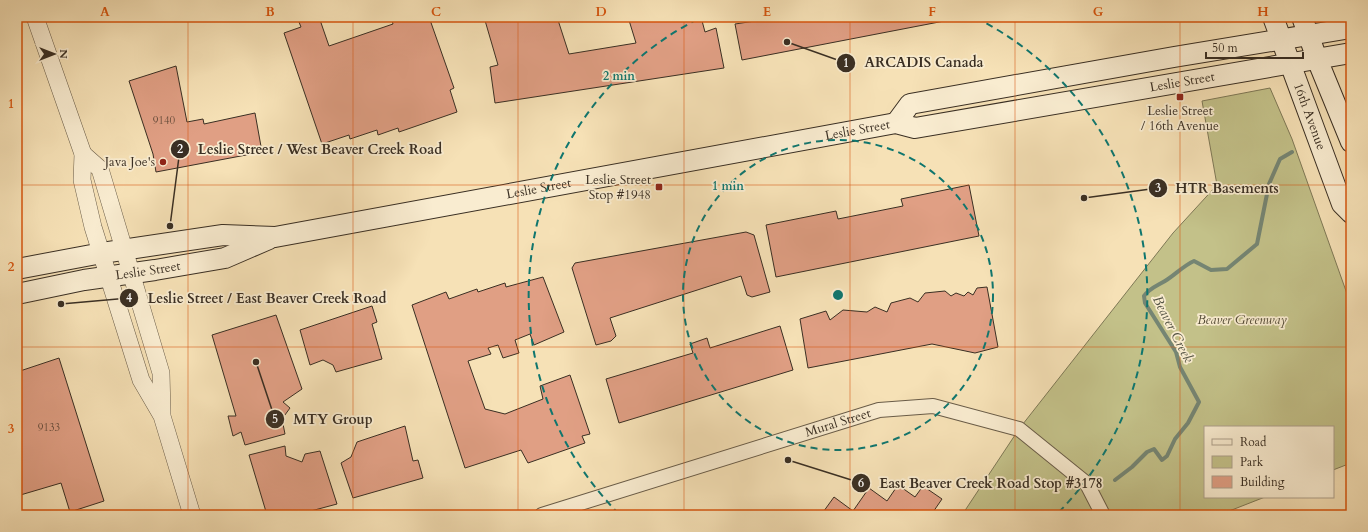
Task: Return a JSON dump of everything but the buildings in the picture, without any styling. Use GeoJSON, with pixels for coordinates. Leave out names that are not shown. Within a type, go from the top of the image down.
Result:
{"type":"FeatureCollection","features":[{"type":"Feature","properties":{"kind":"main road","name":"16th Avenue"},"geometry":{"type":"LineString","coordinates":[[1273,17],[1342,204],[1351,214]]}},
{"type":"Feature","properties":{"kind":"main road","name":"16th Avenue"},"geometry":{"type":"LineString","coordinates":[[1302,17],[1317,59],[1351,142]]}},
{"type":"Feature","properties":{"kind":"main road","name":"Leslie Street"},"geometry":{"type":"LineString","coordinates":[[896,122],[910,104],[1174,57],[1351,28]]}},
{"type":"Feature","properties":{"kind":"main road","name":"Leslie Street"},"geometry":{"type":"LineString","coordinates":[[17,294],[225,258],[275,237],[896,122],[915,128],[1351,53]]}},
{"type":"Feature","properties":{"kind":"main road","name":"Leslie Street"},"geometry":{"type":"LineString","coordinates":[[17,269],[124,250],[223,235],[275,237]]}},
{"type":"Feature","properties":{"kind":"street"},"geometry":{"type":"LineString","coordinates":[[35,17],[83,154],[82,180],[102,254],[141,380],[162,416],[192,515]]}},
{"type":"Feature","properties":{"kind":"street"},"geometry":{"type":"LineString","coordinates":[[83,154],[100,169],[161,373],[162,416]]}},
{"type":"Feature","properties":{"kind":"street","name":"Mural Street"},"geometry":{"type":"LineString","coordinates":[[542,515],[879,410],[933,406],[1019,428],[1087,484],[1103,515]]}},
{"type":"Feature","properties":{"kind":"green space","name":"Beaver Greenway"},"geometry":{"type":"Polygon","coordinates":[[[1270,88],[1292,139],[1351,305],[1351,463],[1334,470],[1334,426],[1204,426],[1204,498],[1262,498],[1219,515],[962,515],[1019,429],[1173,233],[1217,185],[1202,101],[1270,88]]]}},
{"type":"Feature","properties":{"kind":"waterway","name":"Beaver Creek"},"geometry":{"type":"LineString","coordinates":[[1115,480],[1132,467],[1147,452],[1154,449],[1162,460],[1167,456],[1175,439],[1188,423],[1199,402],[1180,367],[1176,352],[1145,303],[1144,296],[1151,289],[1169,279],[1186,265],[1194,261],[1211,270],[1227,269],[1257,244],[1269,184],[1280,159],[1292,152]]}},
{"type":"Feature","properties":{"kind":"place","name":"ARCADIS Canada"},"geometry":{"type":"Point","coordinates":[787,42]}},
{"type":"Feature","properties":{"kind":"place","name":"Leslie Street / 16th Avenue"},"geometry":{"type":"Point","coordinates":[1180,97]}},
{"type":"Feature","properties":{"kind":"place","name":"Java Joe's"},"geometry":{"type":"Point","coordinates":[163,162]}},
{"type":"Feature","properties":{"kind":"place","name":"Leslie Street Stop #1948"},"geometry":{"type":"Point","coordinates":[659,187]}},
{"type":"Feature","properties":{"kind":"place","name":"HTR Basements"},"geometry":{"type":"Point","coordinates":[1084,198]}},
{"type":"Feature","properties":{"kind":"place","name":"Leslie Street / West Beaver Creek Road"},"geometry":{"type":"Point","coordinates":[170,226]}},
{"type":"Feature","properties":{"kind":"place","name":"Leslie Street / East Beaver Creek Road"},"geometry":{"type":"Point","coordinates":[61,304]}},
{"type":"Feature","properties":{"kind":"place","name":"MTY Group"},"geometry":{"type":"Point","coordinates":[256,362]}},
{"type":"Feature","properties":{"kind":"place","name":"East Beaver Creek Road Stop #3178"},"geometry":{"type":"Point","coordinates":[788,460]}}]}
